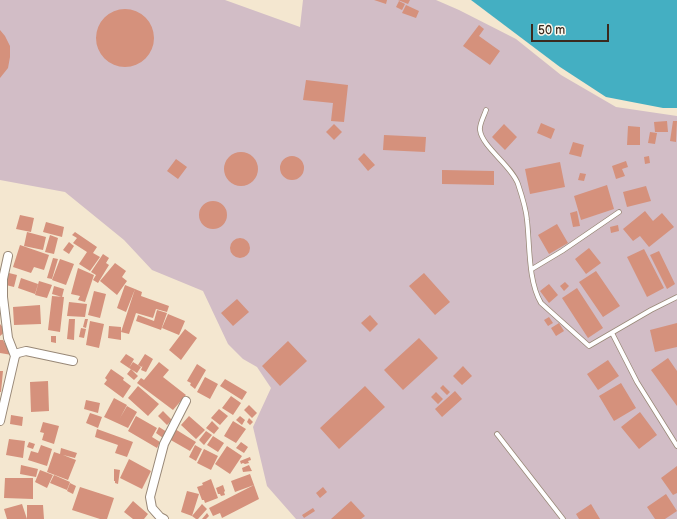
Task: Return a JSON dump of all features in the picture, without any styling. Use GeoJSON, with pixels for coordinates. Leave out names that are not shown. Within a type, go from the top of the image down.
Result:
{"type":"FeatureCollection","features":[{"type":"Feature","properties":{"kind":"street"},"geometry":{"type":"LineString","coordinates":[[8,256],[3,279],[3,297],[8,338],[16,356]]}},
{"type":"Feature","properties":{"kind":"street"},"geometry":{"type":"LineString","coordinates":[[0,421],[18,353],[26,351],[73,361]]}},
{"type":"Feature","properties":{"kind":"street"},"geometry":{"type":"LineString","coordinates":[[164,519],[160,517],[152,508],[150,497],[164,444],[186,401]]}},
{"type":"Feature","properties":{"kind":"lane"},"geometry":{"type":"LineString","coordinates":[[486,110],[479,129],[482,138],[514,176],[518,183],[527,218],[532,269],[537,296],[542,303],[589,346],[651,310],[677,297]]}},
{"type":"Feature","properties":{"kind":"lane"},"geometry":{"type":"LineString","coordinates":[[532,269],[562,251],[619,212]]}},
{"type":"Feature","properties":{"kind":"lane"},"geometry":{"type":"LineString","coordinates":[[612,333],[637,382],[677,446]]}},
{"type":"Feature","properties":{"kind":"lane"},"geometry":{"type":"LineString","coordinates":[[497,434],[563,519]]}},
{"type":"Feature","properties":{"kind":"shaded area"},"geometry":{"type":"Polygon","coordinates":[[[0,0],[225,0],[300,27],[303,0],[436,0],[516,39],[561,75],[616,107],[677,116],[677,519],[296,519],[267,486],[253,427],[271,388],[257,367],[243,359],[228,344],[203,291],[152,270],[124,240],[65,192],[0,180],[0,0]]]}},
{"type":"Feature","properties":{"kind":"water"},"geometry":{"type":"Polygon","coordinates":[[[471,0],[677,0],[677,108],[663,108],[606,97],[560,67],[471,0]]]}},
{"type":"Feature","properties":{"kind":"building"},"geometry":{"type":"Polygon","coordinates":[[[374,0],[387,0],[386,4],[374,0]]]}},
{"type":"Feature","properties":{"kind":"building"},"geometry":{"type":"Polygon","coordinates":[[[398,0],[410,0],[408,4],[398,0]]]}},
{"type":"Feature","properties":{"kind":"building"},"geometry":{"type":"Polygon","coordinates":[[[399,1],[405,4],[402,10],[396,7],[399,1]]]}},
{"type":"Feature","properties":{"kind":"building"},"geometry":{"type":"Polygon","coordinates":[[[406,5],[419,11],[416,18],[402,13],[406,5]]]}},
{"type":"Feature","properties":{"kind":"building"},"geometry":{"type":"Polygon","coordinates":[[[125,9],[136,11],[149,22],[152,27],[154,38],[152,49],[141,62],[136,65],[125,67],[114,65],[101,54],[98,49],[96,38],[98,27],[109,14],[114,11],[125,9]]]}},
{"type":"Feature","properties":{"kind":"building"},"geometry":{"type":"Polygon","coordinates":[[[479,25],[484,29],[479,36],[500,51],[490,65],[463,46],[479,25]]]}},
{"type":"Feature","properties":{"kind":"building"},"geometry":{"type":"Polygon","coordinates":[[[0,30],[10,46],[10,57],[8,68],[0,78],[0,30]]]}},
{"type":"Feature","properties":{"kind":"building"},"geometry":{"type":"Polygon","coordinates":[[[306,80],[348,85],[344,122],[331,121],[333,103],[303,100],[306,80]]]}},
{"type":"Feature","properties":{"kind":"building"},"geometry":{"type":"Polygon","coordinates":[[[667,121],[668,132],[655,132],[654,122],[667,121]]]}},
{"type":"Feature","properties":{"kind":"building"},"geometry":{"type":"Polygon","coordinates":[[[673,121],[677,121],[676,142],[670,141],[673,121]]]}},
{"type":"Feature","properties":{"kind":"building"},"geometry":{"type":"Polygon","coordinates":[[[541,123],[555,129],[551,139],[537,133],[541,123]]]}},
{"type":"Feature","properties":{"kind":"building"},"geometry":{"type":"Polygon","coordinates":[[[334,124],[342,132],[334,140],[326,132],[334,124]]]}},
{"type":"Feature","properties":{"kind":"building"},"geometry":{"type":"Polygon","coordinates":[[[504,124],[517,137],[505,150],[492,137],[504,124]]]}},
{"type":"Feature","properties":{"kind":"building"},"geometry":{"type":"Polygon","coordinates":[[[628,126],[640,127],[640,145],[627,145],[628,126]]]}},
{"type":"Feature","properties":{"kind":"building"},"geometry":{"type":"Polygon","coordinates":[[[650,132],[657,133],[655,144],[648,143],[650,132]]]}},
{"type":"Feature","properties":{"kind":"building"},"geometry":{"type":"Polygon","coordinates":[[[384,135],[426,137],[425,152],[383,150],[384,135]]]}},
{"type":"Feature","properties":{"kind":"building"},"geometry":{"type":"Polygon","coordinates":[[[573,142],[584,145],[581,157],[569,154],[573,142]]]}},
{"type":"Feature","properties":{"kind":"building"},"geometry":{"type":"Polygon","coordinates":[[[238,152],[244,152],[248,153],[255,159],[258,169],[257,176],[251,183],[244,186],[238,186],[234,185],[227,179],[224,172],[224,166],[225,162],[231,155],[238,152]]]}},
{"type":"Feature","properties":{"kind":"building"},"geometry":{"type":"Polygon","coordinates":[[[364,153],[375,165],[368,171],[358,159],[364,153]]]}},
{"type":"Feature","properties":{"kind":"building"},"geometry":{"type":"Polygon","coordinates":[[[292,156],[301,159],[304,168],[301,177],[292,180],[283,177],[280,168],[283,159],[292,156]]]}},
{"type":"Feature","properties":{"kind":"building"},"geometry":{"type":"Polygon","coordinates":[[[649,156],[650,163],[645,164],[644,157],[649,156]]]}},
{"type":"Feature","properties":{"kind":"building"},"geometry":{"type":"Polygon","coordinates":[[[176,159],[187,167],[178,179],[167,171],[176,159]]]}},
{"type":"Feature","properties":{"kind":"building"},"geometry":{"type":"Polygon","coordinates":[[[626,161],[628,167],[622,169],[625,176],[616,179],[612,166],[626,161]]]}},
{"type":"Feature","properties":{"kind":"building"},"geometry":{"type":"Polygon","coordinates":[[[560,162],[565,187],[530,194],[525,169],[560,162]]]}},
{"type":"Feature","properties":{"kind":"building"},"geometry":{"type":"Polygon","coordinates":[[[442,170],[494,171],[494,185],[442,184],[442,170]]]}},
{"type":"Feature","properties":{"kind":"building"},"geometry":{"type":"Polygon","coordinates":[[[580,173],[586,174],[584,181],[578,180],[580,173]]]}},
{"type":"Feature","properties":{"kind":"building"},"geometry":{"type":"Polygon","coordinates":[[[607,185],[614,209],[581,220],[574,196],[607,185]]]}},
{"type":"Feature","properties":{"kind":"building"},"geometry":{"type":"Polygon","coordinates":[[[646,186],[651,201],[627,207],[623,192],[646,186]]]}},
{"type":"Feature","properties":{"kind":"building"},"geometry":{"type":"Polygon","coordinates":[[[213,201],[223,205],[227,215],[223,225],[213,229],[203,225],[199,215],[203,205],[213,201]]]}},
{"type":"Feature","properties":{"kind":"building"},"geometry":{"type":"Polygon","coordinates":[[[577,211],[580,226],[573,227],[570,213],[577,211]]]}},
{"type":"Feature","properties":{"kind":"building"},"geometry":{"type":"Polygon","coordinates":[[[645,211],[653,221],[662,213],[674,227],[649,247],[640,236],[633,241],[623,229],[645,211]]]}},
{"type":"Feature","properties":{"kind":"building"},"geometry":{"type":"Polygon","coordinates":[[[20,215],[34,218],[31,232],[16,229],[20,215]]]}},
{"type":"Feature","properties":{"kind":"building"},"geometry":{"type":"Polygon","coordinates":[[[46,222],[64,227],[62,237],[43,232],[46,222]]]}},
{"type":"Feature","properties":{"kind":"building"},"geometry":{"type":"Polygon","coordinates":[[[557,224],[568,243],[549,254],[538,235],[557,224]]]}},
{"type":"Feature","properties":{"kind":"building"},"geometry":{"type":"Polygon","coordinates":[[[618,225],[619,231],[611,233],[610,227],[618,225]]]}},
{"type":"Feature","properties":{"kind":"building"},"geometry":{"type":"Polygon","coordinates":[[[27,232],[46,237],[43,250],[24,246],[27,232]]]}},
{"type":"Feature","properties":{"kind":"building"},"geometry":{"type":"Polygon","coordinates":[[[75,232],[97,247],[93,253],[100,257],[90,271],[79,264],[87,252],[73,243],[77,238],[72,235],[75,232]]]}},
{"type":"Feature","properties":{"kind":"building"},"geometry":{"type":"Polygon","coordinates":[[[50,235],[58,238],[54,254],[45,252],[50,235]]]}},
{"type":"Feature","properties":{"kind":"building"},"geometry":{"type":"Polygon","coordinates":[[[240,238],[247,241],[250,248],[247,255],[240,258],[233,255],[230,248],[233,241],[240,238]]]}},
{"type":"Feature","properties":{"kind":"building"},"geometry":{"type":"Polygon","coordinates":[[[69,242],[74,246],[69,254],[63,250],[69,242]]]}},
{"type":"Feature","properties":{"kind":"building"},"geometry":{"type":"Polygon","coordinates":[[[20,245],[49,255],[44,270],[34,267],[31,273],[13,267],[20,245]]]}},
{"type":"Feature","properties":{"kind":"building"},"geometry":{"type":"Polygon","coordinates":[[[589,248],[601,263],[586,274],[575,259],[589,248]]]}},
{"type":"Feature","properties":{"kind":"building"},"geometry":{"type":"Polygon","coordinates":[[[644,249],[664,288],[647,297],[627,257],[644,249]]]}},
{"type":"Feature","properties":{"kind":"building"},"geometry":{"type":"Polygon","coordinates":[[[659,251],[675,284],[667,289],[650,255],[659,251]]]}},
{"type":"Feature","properties":{"kind":"building"},"geometry":{"type":"Polygon","coordinates":[[[103,254],[109,258],[106,263],[109,265],[98,283],[93,280],[96,275],[91,272],[103,254]]]}},
{"type":"Feature","properties":{"kind":"building"},"geometry":{"type":"Polygon","coordinates":[[[53,258],[58,259],[52,279],[47,278],[53,258]]]}},
{"type":"Feature","properties":{"kind":"building"},"geometry":{"type":"Polygon","coordinates":[[[60,259],[74,264],[66,285],[52,280],[60,259]]]}},
{"type":"Feature","properties":{"kind":"building"},"geometry":{"type":"Polygon","coordinates":[[[115,263],[126,271],[122,277],[127,281],[117,295],[100,281],[115,263]]]}},
{"type":"Feature","properties":{"kind":"building"},"geometry":{"type":"Polygon","coordinates":[[[78,268],[94,275],[85,302],[78,300],[80,296],[71,294],[78,268]]]}},
{"type":"Feature","properties":{"kind":"building"},"geometry":{"type":"Polygon","coordinates":[[[596,271],[620,306],[603,317],[579,282],[596,271]]]}},
{"type":"Feature","properties":{"kind":"building"},"geometry":{"type":"Polygon","coordinates":[[[9,273],[17,275],[14,287],[6,285],[9,273]]]}},
{"type":"Feature","properties":{"kind":"building"},"geometry":{"type":"Polygon","coordinates":[[[424,273],[450,302],[435,315],[409,286],[424,273]]]}},
{"type":"Feature","properties":{"kind":"building"},"geometry":{"type":"Polygon","coordinates":[[[21,278],[38,284],[35,294],[18,288],[21,278]]]}},
{"type":"Feature","properties":{"kind":"building"},"geometry":{"type":"Polygon","coordinates":[[[39,281],[52,285],[47,298],[35,295],[39,281]]]}},
{"type":"Feature","properties":{"kind":"building"},"geometry":{"type":"Polygon","coordinates":[[[565,282],[569,286],[564,291],[560,286],[565,282]]]}},
{"type":"Feature","properties":{"kind":"building"},"geometry":{"type":"Polygon","coordinates":[[[549,284],[558,295],[549,303],[540,291],[549,284]]]}},
{"type":"Feature","properties":{"kind":"building"},"geometry":{"type":"Polygon","coordinates":[[[125,285],[135,289],[126,312],[117,308],[125,285]]]}},
{"type":"Feature","properties":{"kind":"building"},"geometry":{"type":"Polygon","coordinates":[[[54,286],[64,289],[62,297],[52,294],[54,286]]]}},
{"type":"Feature","properties":{"kind":"building"},"geometry":{"type":"Polygon","coordinates":[[[577,288],[603,328],[588,338],[562,298],[577,288]]]}},
{"type":"Feature","properties":{"kind":"building"},"geometry":{"type":"Polygon","coordinates":[[[135,289],[142,292],[141,296],[169,306],[167,312],[156,309],[153,318],[136,313],[129,334],[121,332],[135,289]]]}},
{"type":"Feature","properties":{"kind":"building"},"geometry":{"type":"Polygon","coordinates":[[[94,291],[106,294],[100,318],[88,315],[94,291]]]}},
{"type":"Feature","properties":{"kind":"building"},"geometry":{"type":"Polygon","coordinates":[[[52,296],[64,297],[60,332],[48,330],[52,296]]]}},
{"type":"Feature","properties":{"kind":"building"},"geometry":{"type":"Polygon","coordinates":[[[237,299],[249,312],[233,326],[221,313],[237,299]]]}},
{"type":"Feature","properties":{"kind":"building"},"geometry":{"type":"Polygon","coordinates":[[[69,302],[87,304],[85,317],[67,316],[69,302]]]}},
{"type":"Feature","properties":{"kind":"building"},"geometry":{"type":"Polygon","coordinates":[[[40,305],[41,324],[14,325],[13,307],[40,305]]]}},
{"type":"Feature","properties":{"kind":"building"},"geometry":{"type":"Polygon","coordinates":[[[157,310],[167,313],[161,330],[136,321],[138,315],[154,321],[157,310]]]}},
{"type":"Feature","properties":{"kind":"building"},"geometry":{"type":"Polygon","coordinates":[[[168,314],[185,321],[179,335],[162,328],[168,314]]]}},
{"type":"Feature","properties":{"kind":"building"},"geometry":{"type":"Polygon","coordinates":[[[370,315],[378,324],[370,332],[361,323],[370,315]]]}},
{"type":"Feature","properties":{"kind":"building"},"geometry":{"type":"Polygon","coordinates":[[[549,317],[553,323],[548,326],[544,320],[549,317]]]}},
{"type":"Feature","properties":{"kind":"building"},"geometry":{"type":"Polygon","coordinates":[[[69,319],[75,319],[74,340],[67,339],[69,319]]]}},
{"type":"Feature","properties":{"kind":"building"},"geometry":{"type":"Polygon","coordinates":[[[85,319],[88,319],[86,328],[83,327],[85,319]]]}},
{"type":"Feature","properties":{"kind":"building"},"geometry":{"type":"Polygon","coordinates":[[[90,321],[104,324],[99,348],[86,345],[90,321]]]}},
{"type":"Feature","properties":{"kind":"building"},"geometry":{"type":"Polygon","coordinates":[[[559,323],[564,331],[556,336],[551,328],[559,323]]]}},
{"type":"Feature","properties":{"kind":"building"},"geometry":{"type":"Polygon","coordinates":[[[677,323],[677,347],[655,352],[650,330],[677,323]]]}},
{"type":"Feature","properties":{"kind":"building"},"geometry":{"type":"Polygon","coordinates":[[[0,324],[6,331],[0,336],[0,324]]]}},
{"type":"Feature","properties":{"kind":"building"},"geometry":{"type":"Polygon","coordinates":[[[109,326],[121,327],[121,340],[108,338],[109,326]]]}},
{"type":"Feature","properties":{"kind":"building"},"geometry":{"type":"Polygon","coordinates":[[[81,328],[86,329],[84,338],[79,337],[81,328]]]}},
{"type":"Feature","properties":{"kind":"building"},"geometry":{"type":"Polygon","coordinates":[[[185,329],[197,338],[181,360],[169,350],[185,329]]]}},
{"type":"Feature","properties":{"kind":"building"},"geometry":{"type":"Polygon","coordinates":[[[51,336],[56,336],[56,343],[51,342],[51,336]]]}},
{"type":"Feature","properties":{"kind":"building"},"geometry":{"type":"Polygon","coordinates":[[[419,338],[438,358],[403,390],[384,370],[419,338]]]}},
{"type":"Feature","properties":{"kind":"building"},"geometry":{"type":"Polygon","coordinates":[[[0,340],[3,340],[12,355],[0,353],[0,340]]]}},
{"type":"Feature","properties":{"kind":"building"},"geometry":{"type":"Polygon","coordinates":[[[288,341],[307,361],[280,386],[262,366],[288,341]]]}},
{"type":"Feature","properties":{"kind":"building"},"geometry":{"type":"Polygon","coordinates":[[[126,354],[134,359],[129,368],[120,362],[126,354]]]}},
{"type":"Feature","properties":{"kind":"building"},"geometry":{"type":"Polygon","coordinates":[[[145,354],[153,359],[146,372],[141,370],[143,365],[142,367],[138,365],[145,354]]]}},
{"type":"Feature","properties":{"kind":"building"},"geometry":{"type":"Polygon","coordinates":[[[668,358],[677,371],[677,406],[651,370],[668,358]]]}},
{"type":"Feature","properties":{"kind":"building"},"geometry":{"type":"Polygon","coordinates":[[[608,360],[619,376],[598,390],[587,374],[608,360]]]}},
{"type":"Feature","properties":{"kind":"building"},"geometry":{"type":"Polygon","coordinates":[[[133,362],[141,367],[137,373],[129,368],[133,362]]]}},
{"type":"Feature","properties":{"kind":"building"},"geometry":{"type":"Polygon","coordinates":[[[159,362],[169,370],[163,377],[186,395],[173,410],[137,383],[141,378],[144,380],[159,362]]]}},
{"type":"Feature","properties":{"kind":"building"},"geometry":{"type":"Polygon","coordinates":[[[197,364],[206,370],[195,389],[190,385],[191,383],[187,381],[197,364]]]}},
{"type":"Feature","properties":{"kind":"building"},"geometry":{"type":"Polygon","coordinates":[[[463,366],[472,376],[462,385],[453,376],[463,366]]]}},
{"type":"Feature","properties":{"kind":"building"},"geometry":{"type":"Polygon","coordinates":[[[111,369],[124,378],[123,380],[131,386],[123,398],[104,384],[107,380],[105,378],[111,369]]]}},
{"type":"Feature","properties":{"kind":"building"},"geometry":{"type":"Polygon","coordinates":[[[131,369],[138,376],[134,380],[127,374],[131,369]]]}},
{"type":"Feature","properties":{"kind":"building"},"geometry":{"type":"Polygon","coordinates":[[[0,371],[3,371],[1,392],[0,392],[0,371]]]}},
{"type":"Feature","properties":{"kind":"building"},"geometry":{"type":"Polygon","coordinates":[[[205,377],[218,384],[210,399],[197,392],[205,377]]]}},
{"type":"Feature","properties":{"kind":"building"},"geometry":{"type":"Polygon","coordinates":[[[225,379],[247,392],[242,400],[220,386],[225,379]]]}},
{"type":"Feature","properties":{"kind":"building"},"geometry":{"type":"Polygon","coordinates":[[[48,381],[49,411],[31,412],[30,382],[48,381]]]}},
{"type":"Feature","properties":{"kind":"building"},"geometry":{"type":"Polygon","coordinates":[[[621,383],[636,408],[614,421],[599,396],[621,383]]]}},
{"type":"Feature","properties":{"kind":"building"},"geometry":{"type":"Polygon","coordinates":[[[443,385],[450,392],[447,395],[440,388],[443,385]]]}},
{"type":"Feature","properties":{"kind":"building"},"geometry":{"type":"Polygon","coordinates":[[[138,386],[159,404],[148,416],[128,398],[138,386]]]}},
{"type":"Feature","properties":{"kind":"building"},"geometry":{"type":"Polygon","coordinates":[[[365,386],[385,407],[339,449],[320,428],[365,386]]]}},
{"type":"Feature","properties":{"kind":"building"},"geometry":{"type":"Polygon","coordinates":[[[455,391],[462,399],[442,417],[435,409],[455,391]]]}},
{"type":"Feature","properties":{"kind":"building"},"geometry":{"type":"Polygon","coordinates":[[[436,392],[443,399],[438,404],[431,397],[436,392]]]}},
{"type":"Feature","properties":{"kind":"building"},"geometry":{"type":"Polygon","coordinates":[[[231,396],[241,403],[233,415],[222,408],[231,396]]]}},
{"type":"Feature","properties":{"kind":"building"},"geometry":{"type":"Polygon","coordinates":[[[114,398],[127,405],[120,418],[127,406],[137,412],[128,428],[104,417],[114,398]]]}},
{"type":"Feature","properties":{"kind":"building"},"geometry":{"type":"Polygon","coordinates":[[[86,400],[100,403],[98,413],[84,409],[86,400]]]}},
{"type":"Feature","properties":{"kind":"building"},"geometry":{"type":"Polygon","coordinates":[[[249,405],[257,413],[252,418],[244,410],[249,405]]]}},
{"type":"Feature","properties":{"kind":"building"},"geometry":{"type":"Polygon","coordinates":[[[219,409],[228,416],[220,425],[211,418],[219,409]]]}},
{"type":"Feature","properties":{"kind":"building"},"geometry":{"type":"Polygon","coordinates":[[[163,411],[172,420],[167,425],[158,416],[163,411]]]}},
{"type":"Feature","properties":{"kind":"building"},"geometry":{"type":"Polygon","coordinates":[[[640,412],[657,435],[639,449],[621,427],[640,412]]]}},
{"type":"Feature","properties":{"kind":"building"},"geometry":{"type":"Polygon","coordinates":[[[90,413],[102,417],[98,428],[86,423],[90,413]]]}},
{"type":"Feature","properties":{"kind":"building"},"geometry":{"type":"Polygon","coordinates":[[[11,415],[23,417],[22,426],[10,424],[11,415]]]}},
{"type":"Feature","properties":{"kind":"building"},"geometry":{"type":"Polygon","coordinates":[[[136,416],[157,428],[152,437],[160,442],[157,448],[128,431],[136,416]]]}},
{"type":"Feature","properties":{"kind":"building"},"geometry":{"type":"Polygon","coordinates":[[[189,416],[205,430],[196,439],[181,425],[189,416]]]}},
{"type":"Feature","properties":{"kind":"building"},"geometry":{"type":"Polygon","coordinates":[[[240,416],[245,420],[242,425],[236,420],[240,416]]]}},
{"type":"Feature","properties":{"kind":"building"},"geometry":{"type":"Polygon","coordinates":[[[249,418],[253,422],[250,425],[247,422],[249,418]]]}},
{"type":"Feature","properties":{"kind":"building"},"geometry":{"type":"Polygon","coordinates":[[[212,421],[219,428],[214,434],[206,428],[212,421]]]}},
{"type":"Feature","properties":{"kind":"building"},"geometry":{"type":"Polygon","coordinates":[[[233,421],[246,429],[236,443],[224,436],[233,421]]]}},
{"type":"Feature","properties":{"kind":"building"},"geometry":{"type":"Polygon","coordinates":[[[43,422],[59,426],[54,444],[42,440],[44,433],[40,432],[43,422]]]}},
{"type":"Feature","properties":{"kind":"building"},"geometry":{"type":"Polygon","coordinates":[[[159,427],[167,432],[163,438],[156,433],[159,427]]]}},
{"type":"Feature","properties":{"kind":"building"},"geometry":{"type":"Polygon","coordinates":[[[97,429],[133,442],[127,457],[115,453],[118,445],[95,437],[97,429]]]}},
{"type":"Feature","properties":{"kind":"building"},"geometry":{"type":"Polygon","coordinates":[[[175,429],[196,442],[190,451],[169,439],[175,429]]]}},
{"type":"Feature","properties":{"kind":"building"},"geometry":{"type":"Polygon","coordinates":[[[206,431],[212,435],[204,445],[199,440],[206,431]]]}},
{"type":"Feature","properties":{"kind":"building"},"geometry":{"type":"Polygon","coordinates":[[[213,436],[224,443],[218,452],[207,445],[213,436]]]}},
{"type":"Feature","properties":{"kind":"building"},"geometry":{"type":"Polygon","coordinates":[[[9,439],[25,441],[23,458],[6,455],[9,439]]]}},
{"type":"Feature","properties":{"kind":"building"},"geometry":{"type":"Polygon","coordinates":[[[29,442],[35,444],[33,449],[27,447],[29,442]]]}},
{"type":"Feature","properties":{"kind":"building"},"geometry":{"type":"Polygon","coordinates":[[[241,442],[248,447],[244,453],[236,448],[241,442]]]}},
{"type":"Feature","properties":{"kind":"building"},"geometry":{"type":"Polygon","coordinates":[[[41,445],[52,449],[47,466],[28,460],[31,451],[38,453],[41,445]]]}},
{"type":"Feature","properties":{"kind":"building"},"geometry":{"type":"Polygon","coordinates":[[[195,445],[202,449],[196,461],[189,457],[195,445]]]}},
{"type":"Feature","properties":{"kind":"building"},"geometry":{"type":"Polygon","coordinates":[[[227,446],[242,456],[230,474],[215,464],[227,446]]]}},
{"type":"Feature","properties":{"kind":"building"},"geometry":{"type":"Polygon","coordinates":[[[61,448],[77,453],[75,458],[63,455],[76,460],[68,480],[47,472],[54,452],[60,454],[61,448]]]}},
{"type":"Feature","properties":{"kind":"building"},"geometry":{"type":"Polygon","coordinates":[[[204,449],[218,456],[211,470],[197,463],[204,449]]]}},
{"type":"Feature","properties":{"kind":"building"},"geometry":{"type":"Polygon","coordinates":[[[250,457],[251,460],[248,461],[249,463],[241,464],[240,461],[250,457]]]}},
{"type":"Feature","properties":{"kind":"building"},"geometry":{"type":"Polygon","coordinates":[[[129,459],[151,471],[142,489],[120,478],[129,459]]]}},
{"type":"Feature","properties":{"kind":"building"},"geometry":{"type":"Polygon","coordinates":[[[21,465],[38,469],[36,477],[20,474],[21,465]]]}},
{"type":"Feature","properties":{"kind":"building"},"geometry":{"type":"Polygon","coordinates":[[[249,465],[252,471],[243,472],[242,468],[249,465]]]}},
{"type":"Feature","properties":{"kind":"building"},"geometry":{"type":"Polygon","coordinates":[[[677,466],[677,493],[673,495],[661,478],[677,466]]]}},
{"type":"Feature","properties":{"kind":"building"},"geometry":{"type":"Polygon","coordinates":[[[114,469],[120,470],[118,484],[114,481],[114,469]]]}},
{"type":"Feature","properties":{"kind":"building"},"geometry":{"type":"Polygon","coordinates":[[[40,470],[53,475],[47,488],[35,482],[40,470]]]}},
{"type":"Feature","properties":{"kind":"building"},"geometry":{"type":"Polygon","coordinates":[[[250,474],[254,485],[235,492],[231,481],[250,474]]]}},
{"type":"Feature","properties":{"kind":"building"},"geometry":{"type":"Polygon","coordinates":[[[54,475],[70,482],[67,490],[50,483],[54,475]]]}},
{"type":"Feature","properties":{"kind":"building"},"geometry":{"type":"Polygon","coordinates":[[[5,478],[33,478],[33,499],[4,498],[5,478]]]}},
{"type":"Feature","properties":{"kind":"building"},"geometry":{"type":"Polygon","coordinates":[[[211,479],[218,498],[205,503],[204,500],[202,500],[197,487],[203,485],[202,483],[211,479]]]}},
{"type":"Feature","properties":{"kind":"building"},"geometry":{"type":"Polygon","coordinates":[[[70,483],[76,486],[73,494],[67,491],[70,483]]]}},
{"type":"Feature","properties":{"kind":"building"},"geometry":{"type":"Polygon","coordinates":[[[223,485],[225,495],[221,496],[218,494],[216,488],[223,485]]]}},
{"type":"Feature","properties":{"kind":"building"},"geometry":{"type":"Polygon","coordinates":[[[254,485],[259,499],[222,518],[220,513],[213,516],[209,508],[254,485]]]}},
{"type":"Feature","properties":{"kind":"building"},"geometry":{"type":"Polygon","coordinates":[[[80,487],[114,498],[107,519],[100,519],[72,510],[80,487]]]}},
{"type":"Feature","properties":{"kind":"building"},"geometry":{"type":"Polygon","coordinates":[[[323,487],[327,492],[320,498],[316,493],[323,487]]]}},
{"type":"Feature","properties":{"kind":"building"},"geometry":{"type":"Polygon","coordinates":[[[187,491],[199,494],[192,516],[181,512],[187,491]]]}},
{"type":"Feature","properties":{"kind":"building"},"geometry":{"type":"Polygon","coordinates":[[[666,494],[677,511],[665,519],[655,519],[647,507],[666,494]]]}},
{"type":"Feature","properties":{"kind":"building"},"geometry":{"type":"Polygon","coordinates":[[[133,501],[148,514],[144,519],[133,519],[124,512],[133,501]]]}},
{"type":"Feature","properties":{"kind":"building"},"geometry":{"type":"Polygon","coordinates":[[[351,501],[365,516],[361,519],[331,519],[351,501]]]}},
{"type":"Feature","properties":{"kind":"building"},"geometry":{"type":"Polygon","coordinates":[[[22,504],[27,519],[7,519],[4,509],[22,504]]]}},
{"type":"Feature","properties":{"kind":"building"},"geometry":{"type":"Polygon","coordinates":[[[202,504],[207,509],[198,519],[196,519],[192,516],[202,504]]]}},
{"type":"Feature","properties":{"kind":"building"},"geometry":{"type":"Polygon","coordinates":[[[591,504],[600,519],[579,519],[576,514],[591,504]]]}},
{"type":"Feature","properties":{"kind":"building"},"geometry":{"type":"Polygon","coordinates":[[[27,505],[43,505],[44,519],[27,519],[27,505]]]}},
{"type":"Feature","properties":{"kind":"building"},"geometry":{"type":"Polygon","coordinates":[[[313,508],[315,511],[304,518],[302,515],[313,508]]]}},
{"type":"Feature","properties":{"kind":"building"},"geometry":{"type":"Polygon","coordinates":[[[207,513],[209,516],[206,519],[202,519],[207,513]]]}}]}
